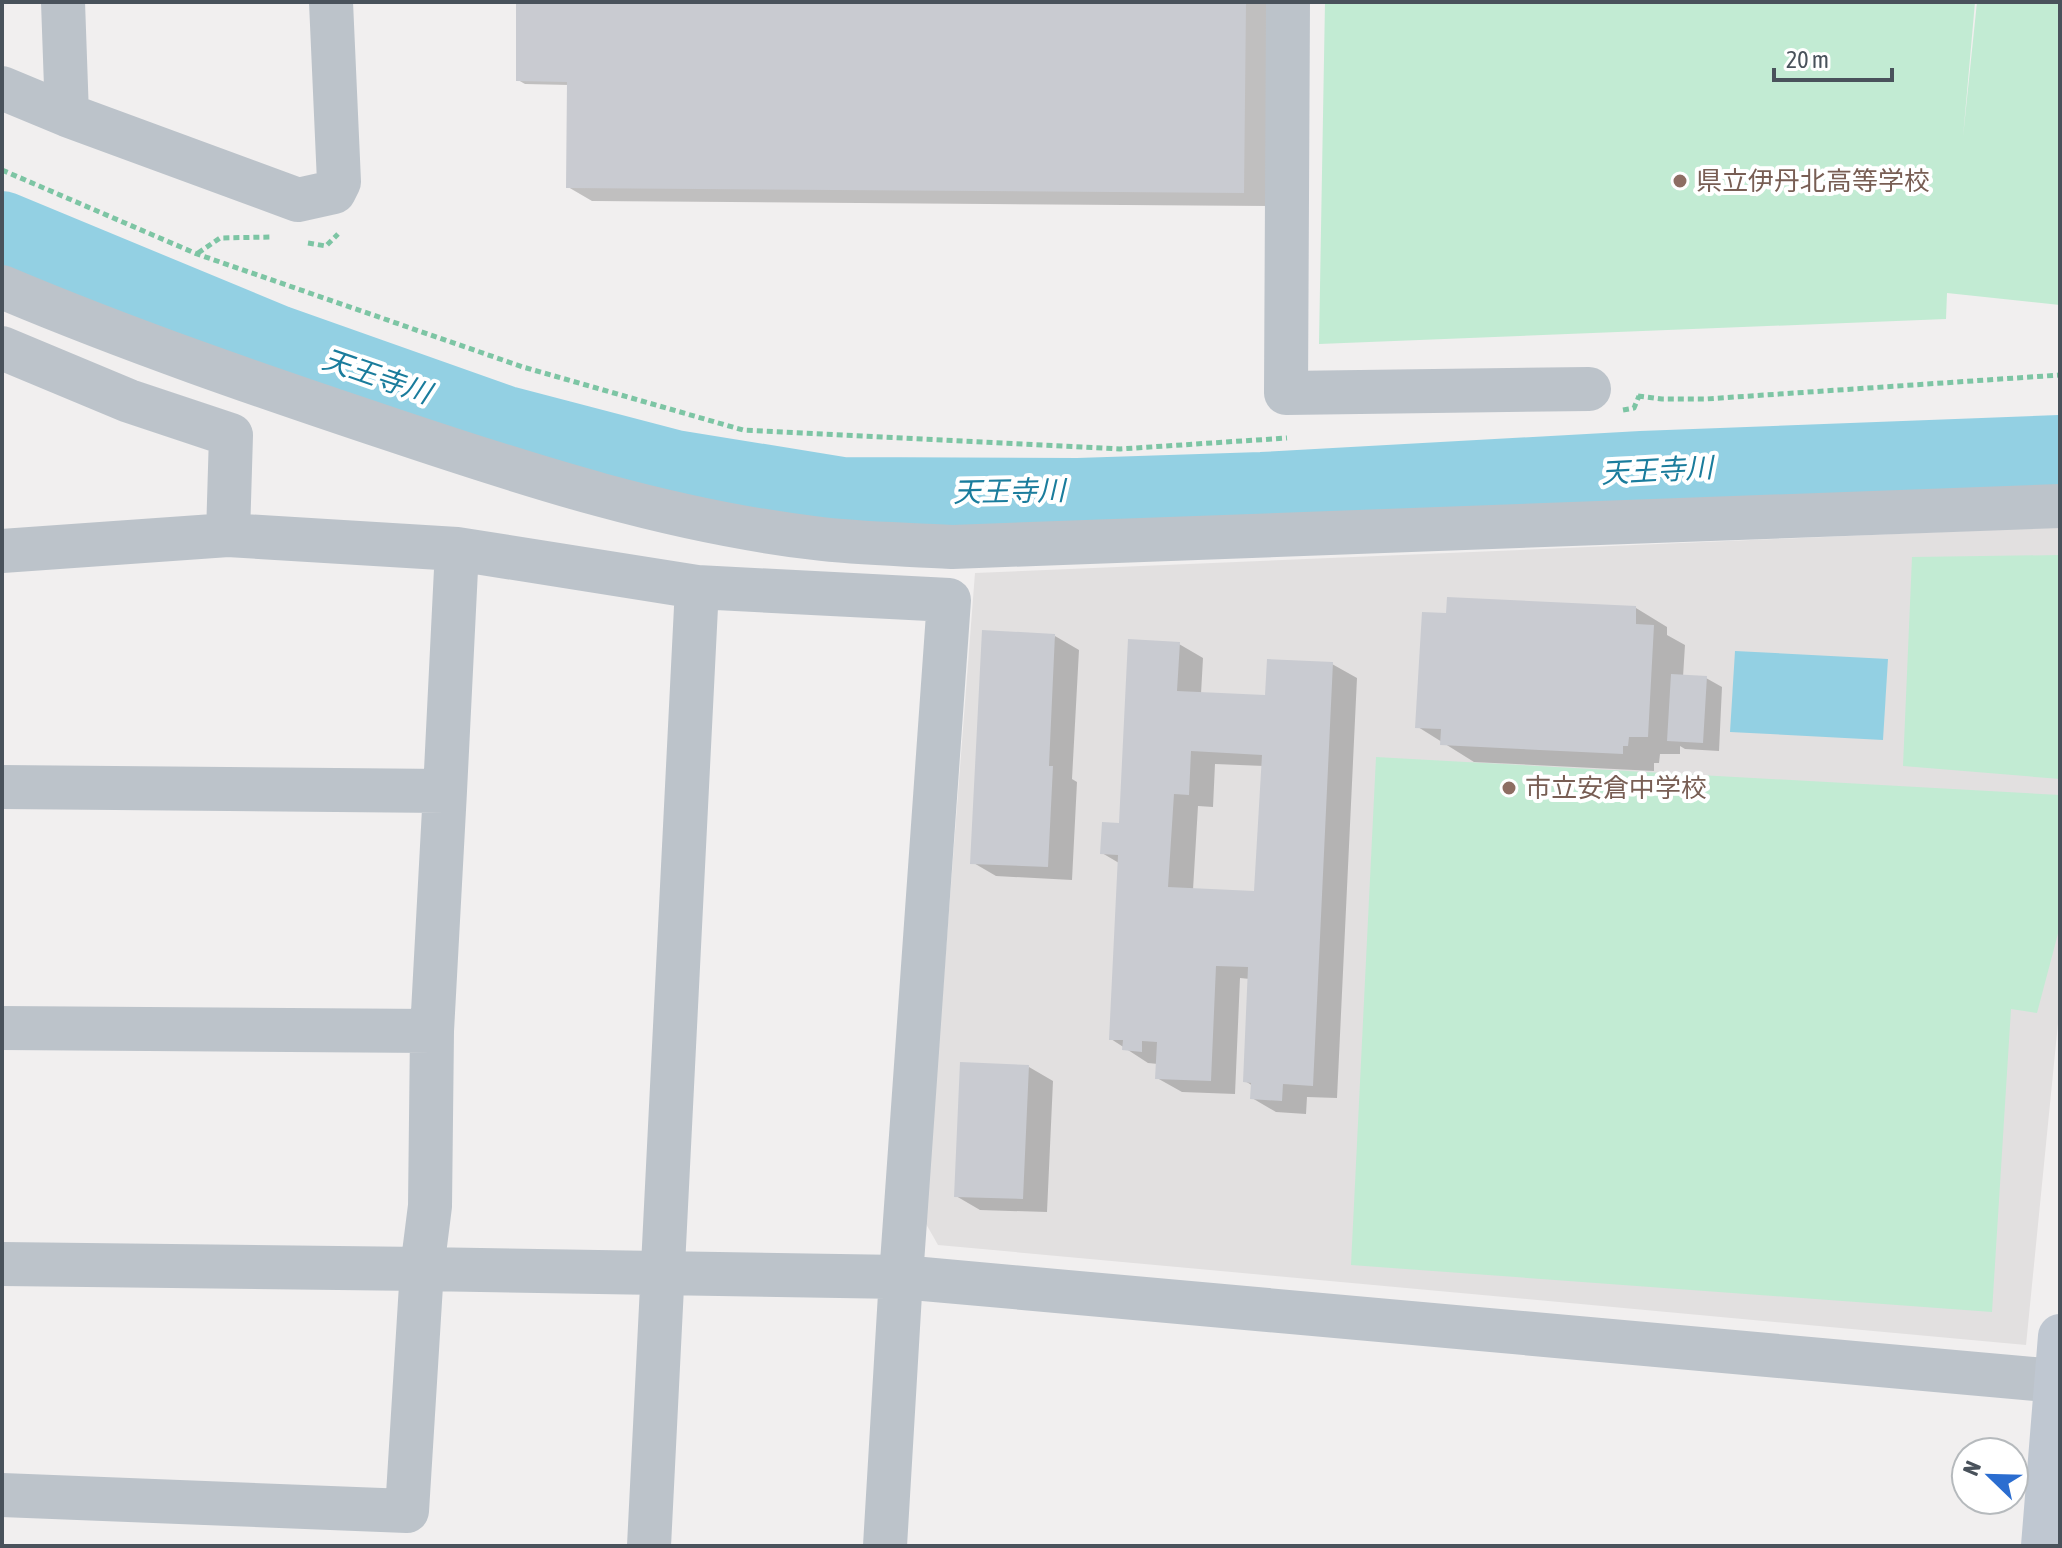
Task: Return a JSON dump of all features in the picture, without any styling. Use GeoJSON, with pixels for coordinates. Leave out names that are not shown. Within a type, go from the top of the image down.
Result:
{"type":"FeatureCollection","features":[{"type":"Feature","properties":{"kind":"street"},"geometry":{"type":"LineString","coordinates":[[63,2],[67,115]]}},
{"type":"Feature","properties":{"kind":"street"},"geometry":{"type":"LineString","coordinates":[[2,88],[298,200],[334,192],[339,182],[331,2]]}},
{"type":"Feature","properties":{"kind":"street"},"geometry":{"type":"LineString","coordinates":[[1288,2],[1286,393],[1605,400]]}},
{"type":"Feature","properties":{"kind":"street"},"geometry":{"type":"LineString","coordinates":[[2,287],[122,336],[499,466],[666,512],[814,538],[952,547],[2060,506]]}},
{"type":"Feature","properties":{"kind":"street"},"geometry":{"type":"LineString","coordinates":[[2,348],[129,401],[231,435],[228,535]]}},
{"type":"Feature","properties":{"kind":"street"},"geometry":{"type":"LineString","coordinates":[[2,551],[228,535],[457,549],[697,587],[949,600],[901,1277],[893,1545]]}},
{"type":"Feature","properties":{"kind":"street"},"geometry":{"type":"LineString","coordinates":[[2,1495],[408,1528],[422,1269],[430,1206],[432,1031],[457,549]]}},
{"type":"Feature","properties":{"kind":"street"},"geometry":{"type":"LineString","coordinates":[[649,1546],[697,587]]}},
{"type":"Feature","properties":{"kind":"street"},"geometry":{"type":"LineString","coordinates":[[2,787],[445,791]]}},
{"type":"Feature","properties":{"kind":"street"},"geometry":{"type":"LineString","coordinates":[[2,1028],[432,1031]]}},
{"type":"Feature","properties":{"kind":"street"},"geometry":{"type":"LineString","coordinates":[[2,1264],[901,1277],[2056,1381]]}},
{"type":"Feature","properties":{"kind":"street"},"geometry":{"type":"LineString","coordinates":[[2043,1546],[2060,1336]]}},
{"type":"Feature","properties":{"kind":"path"},"geometry":{"type":"LineString","coordinates":[[2,170],[197,254],[523,367],[743,430],[1120,449],[1294,438]]}},
{"type":"Feature","properties":{"kind":"path"},"geometry":{"type":"LineString","coordinates":[[1605,400],[1639,396],[1706,399],[2060,375]]}},
{"type":"Feature","properties":{"kind":"path"},"geometry":{"type":"LineString","coordinates":[[1605,400],[1634,408],[1639,396]]}},
{"type":"Feature","properties":{"kind":"shaded area","name":"市立安倉中学校"},"geometry":{"type":"Polygon","coordinates":[[[2060,527],[2060,1003],[2026,1345],[938,1245],[925,1222],[975,573],[2060,527]]]}},
{"type":"Feature","properties":{"kind":"green space","name":"県立伊丹北高等学校"},"geometry":{"type":"Polygon","coordinates":[[[1325,2],[1975,2],[1963,137],[1977,2],[2060,2],[2060,305],[1947,293],[1946,319],[1319,344],[1325,2]]]}},
{"type":"Feature","properties":{"kind":"green space"},"geometry":{"type":"Polygon","coordinates":[[[2060,555],[2060,779],[1903,766],[1912,557],[2060,555]]]}},
{"type":"Feature","properties":{"kind":"green space"},"geometry":{"type":"Polygon","coordinates":[[[1376,757],[2060,795],[2060,926],[2037,1013],[2011,1009],[1992,1312],[1351,1265],[1376,757]]]}},
{"type":"Feature","properties":{"kind":"water"},"geometry":{"type":"Polygon","coordinates":[[[1735,651],[1888,659],[1883,740],[1730,732],[1735,651]]]}},
{"type":"Feature","properties":{"kind":"building"},"geometry":{"type":"Polygon","coordinates":[[[516,2],[1246,2],[1244,193],[566,188],[567,82],[516,81],[516,2]]]}},
{"type":"Feature","properties":{"kind":"building"},"geometry":{"type":"Polygon","coordinates":[[[1447,597],[1636,606],[1636,624],[1654,625],[1648,737],[1629,737],[1628,746],[1623,746],[1623,754],[1440,745],[1441,729],[1415,728],[1422,612],[1446,613],[1447,597]]]}},
{"type":"Feature","properties":{"kind":"building"},"geometry":{"type":"Polygon","coordinates":[[[982,630],[1055,634],[1048,867],[970,864],[982,630]]]}},
{"type":"Feature","properties":{"kind":"building"},"geometry":{"type":"Polygon","coordinates":[[[1128,639],[1180,642],[1177,691],[1265,695],[1267,659],[1333,662],[1313,1086],[1283,1084],[1282,1101],[1250,1099],[1251,1083],[1243,1082],[1248,967],[1216,966],[1211,1081],[1155,1079],[1157,1042],[1142,1041],[1142,1052],[1122,1050],[1123,1040],[1109,1040],[1118,855],[1100,854],[1102,822],[1119,823],[1128,639]],[[1191,751],[1189,795],[1174,794],[1168,887],[1254,891],[1262,755],[1191,751]]]}},
{"type":"Feature","properties":{"kind":"building"},"geometry":{"type":"Polygon","coordinates":[[[1671,674],[1707,676],[1703,743],[1667,741],[1671,674]]]}},
{"type":"Feature","properties":{"kind":"building"},"geometry":{"type":"Polygon","coordinates":[[[960,1062],[1029,1065],[1023,1199],[954,1197],[960,1062]]]}},
{"type":"Feature","properties":{"kind":"waterway","name":"天王寺川"},"geometry":{"type":"LineString","coordinates":[[2,227],[277,341],[503,421],[675,466],[842,493],[1078,494],[1262,488],[1642,467],[2060,451]]}},
{"type":"Feature","properties":{"kind":"place","name":"県立伊丹北高等学校"},"geometry":{"type":"Point","coordinates":[1680,181]}},
{"type":"Feature","properties":{"kind":"place","name":"市立安倉中学校"},"geometry":{"type":"Point","coordinates":[1509,788]}}]}
